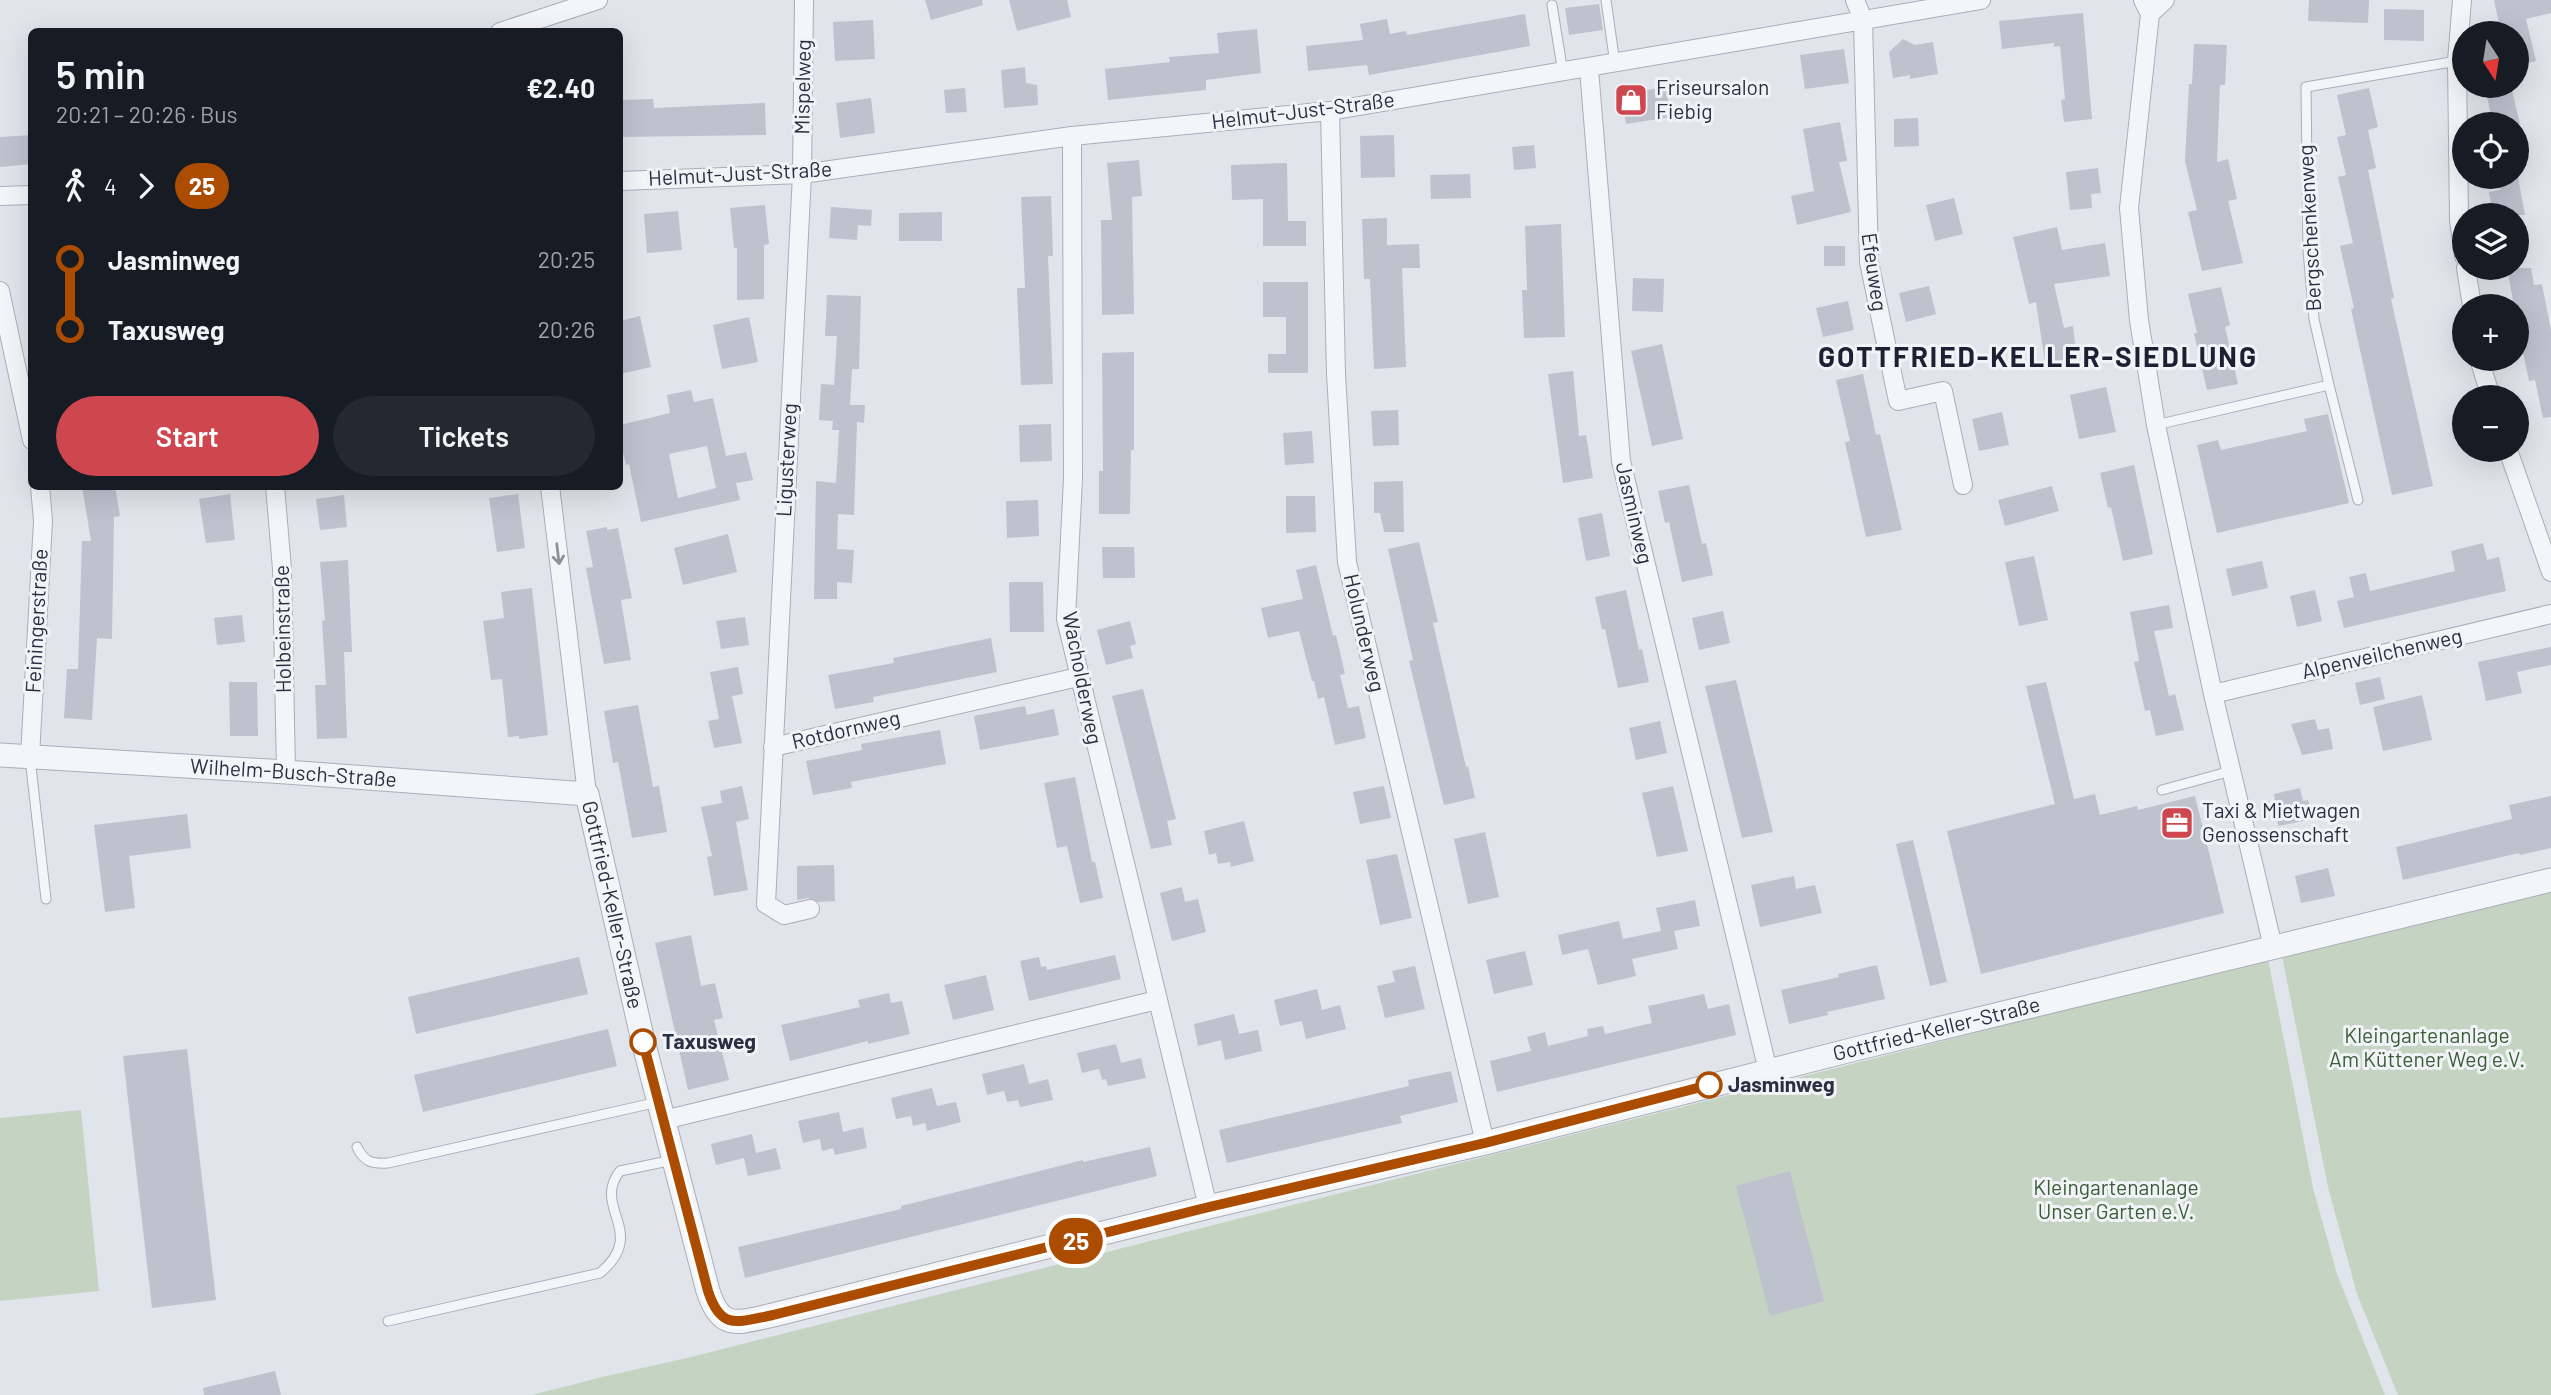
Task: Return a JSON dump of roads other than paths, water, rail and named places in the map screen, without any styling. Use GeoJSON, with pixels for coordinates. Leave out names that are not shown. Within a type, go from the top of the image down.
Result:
{"type":"FeatureCollection","features":[{"type":"Feature","properties":{"kind":"street"},"geometry":{"type":"LineString","coordinates":[[512,28],[598,0]]}},
{"type":"Feature","properties":{"kind":"street","name":"Mispelweg"},"geometry":{"type":"LineString","coordinates":[[802,174],[804,0]]}},
{"type":"Feature","properties":{"kind":"street","name":"Efeuweg"},"geometry":{"type":"LineString","coordinates":[[1856,0],[1863,20],[1869,262],[1898,401],[1942,391],[1963,485]]}},
{"type":"Feature","properties":{"kind":"street","name":"Helmut-Just-Straße"},"geometry":{"type":"LineString","coordinates":[[623,181],[802,174],[1072,136],[1330,111],[1589,69],[1981,0]]}},
{"type":"Feature","properties":{"kind":"street"},"geometry":{"type":"LineString","coordinates":[[2165,0],[2146,7],[2129,208],[2139,320],[2155,425],[2213,694],[2273,947]]}},
{"type":"Feature","properties":{"kind":"street"},"geometry":{"type":"LineString","coordinates":[[2460,21],[2462,0]]}},
{"type":"Feature","properties":{"kind":"street","name":"Jasminweg"},"geometry":{"type":"LineString","coordinates":[[1589,69],[1621,461],[1768,1071]]}},
{"type":"Feature","properties":{"kind":"street"},"geometry":{"type":"LineString","coordinates":[[2457,98],[2459,203]]}},
{"type":"Feature","properties":{"kind":"street","name":"Holunderweg"},"geometry":{"type":"LineString","coordinates":[[1330,111],[1336,373],[1347,562],[1485,1143]]}},
{"type":"Feature","properties":{"kind":"street","name":"Wacholderweg"},"geometry":{"type":"LineString","coordinates":[[1072,136],[1073,479],[1066,619],[1209,1207]]}},
{"type":"Feature","properties":{"kind":"street","name":"Ligusterweg"},"geometry":{"type":"LineString","coordinates":[[773,747],[802,174]]}},
{"type":"Feature","properties":{"kind":"street"},"geometry":{"type":"LineString","coordinates":[[0,196],[28,195]]}},
{"type":"Feature","properties":{"kind":"street"},"geometry":{"type":"LineString","coordinates":[[0,291],[28,421]]}},
{"type":"Feature","properties":{"kind":"street"},"geometry":{"type":"LineString","coordinates":[[2512,462],[2551,572]]}},
{"type":"Feature","properties":{"kind":"street","name":"Feiningerstraße"},"geometry":{"type":"LineString","coordinates":[[30,756],[43,521],[40,490]]}},
{"type":"Feature","properties":{"kind":"street","name":"Holbeinstraße"},"geometry":{"type":"LineString","coordinates":[[275,490],[282,569],[286,772]]}},
{"type":"Feature","properties":{"kind":"street","name":"Gottfried-Keller-Straße"},"geometry":{"type":"LineString","coordinates":[[550,490],[587,794],[620,948],[715,1311],[727,1320],[745,1321],[773,1315],[1209,1207],[1485,1143],[1768,1071],[2551,880]]}},
{"type":"Feature","properties":{"kind":"street","name":"Alpenveilchenweg"},"geometry":{"type":"LineString","coordinates":[[2213,694],[2551,614]]}},
{"type":"Feature","properties":{"kind":"street","name":"Rotdornweg"},"geometry":{"type":"LineString","coordinates":[[810,909],[784,915],[766,904],[773,747],[1078,677]]}},
{"type":"Feature","properties":{"kind":"street","name":"Wilhelm-Busch-Straße"},"geometry":{"type":"LineString","coordinates":[[0,755],[587,794]]}},
{"type":"Feature","properties":{"kind":"street"},"geometry":{"type":"LineString","coordinates":[[662,1111],[1157,1000]]}},
{"type":"Feature","properties":{"kind":"lane"},"geometry":{"type":"LineString","coordinates":[[1606,0],[1615,64]]}},
{"type":"Feature","properties":{"kind":"lane"},"geometry":{"type":"LineString","coordinates":[[1552,5],[1563,73]]}},
{"type":"Feature","properties":{"kind":"lane","name":"Bergschenkenweg"},"geometry":{"type":"LineString","coordinates":[[2329,385],[2314,319],[2308,250],[2306,87],[2452,62]]}},
{"type":"Feature","properties":{"kind":"lane"},"geometry":{"type":"LineString","coordinates":[[2155,425],[2329,385],[2358,500]]}},
{"type":"Feature","properties":{"kind":"lane"},"geometry":{"type":"LineString","coordinates":[[30,756],[46,899]]}},
{"type":"Feature","properties":{"kind":"lane"},"geometry":{"type":"LineString","coordinates":[[2162,790],[2231,771]]}},
{"type":"Feature","properties":{"kind":"lane"},"geometry":{"type":"LineString","coordinates":[[357,1147],[363,1159],[373,1164],[388,1163],[662,1111]]}},
{"type":"Feature","properties":{"kind":"lane"},"geometry":{"type":"LineString","coordinates":[[388,1321],[600,1273],[614,1262],[620,1248],[620,1233],[610,1193],[612,1181],[620,1171],[675,1160]]}},
{"type":"Feature","properties":{"kind":"place","name":"Friseursalon Fiebig"},"geometry":{"type":"Point","coordinates":[1631,100]}},
{"type":"Feature","properties":{"kind":"place","name":"Taxi & Mietwagen Genossenschaft"},"geometry":{"type":"Point","coordinates":[2177,823]}},
{"type":"Feature","properties":{"kind":"place","name":"Taxusweg"},"geometry":{"type":"Point","coordinates":[643,1042]}},
{"type":"Feature","properties":{"kind":"place","name":"Jasminweg"},"geometry":{"type":"Point","coordinates":[1709,1085]}},
{"type":"Feature","properties":{"kind":"district","name":"GOTTFRIED-KELLER-SIEDLUNG"},"geometry":{"type":"Point","coordinates":[2038,357]}},
{"type":"Feature","properties":{"kind":"park label","name":"Kleingartenanlage Am Küttener Weg e.V."},"geometry":{"type":"Point","coordinates":[2427,1048]}},
{"type":"Feature","properties":{"kind":"park label","name":"Kleingartenanlage Unser Garten e.V."},"geometry":{"type":"Point","coordinates":[2116,1200]}}]}
